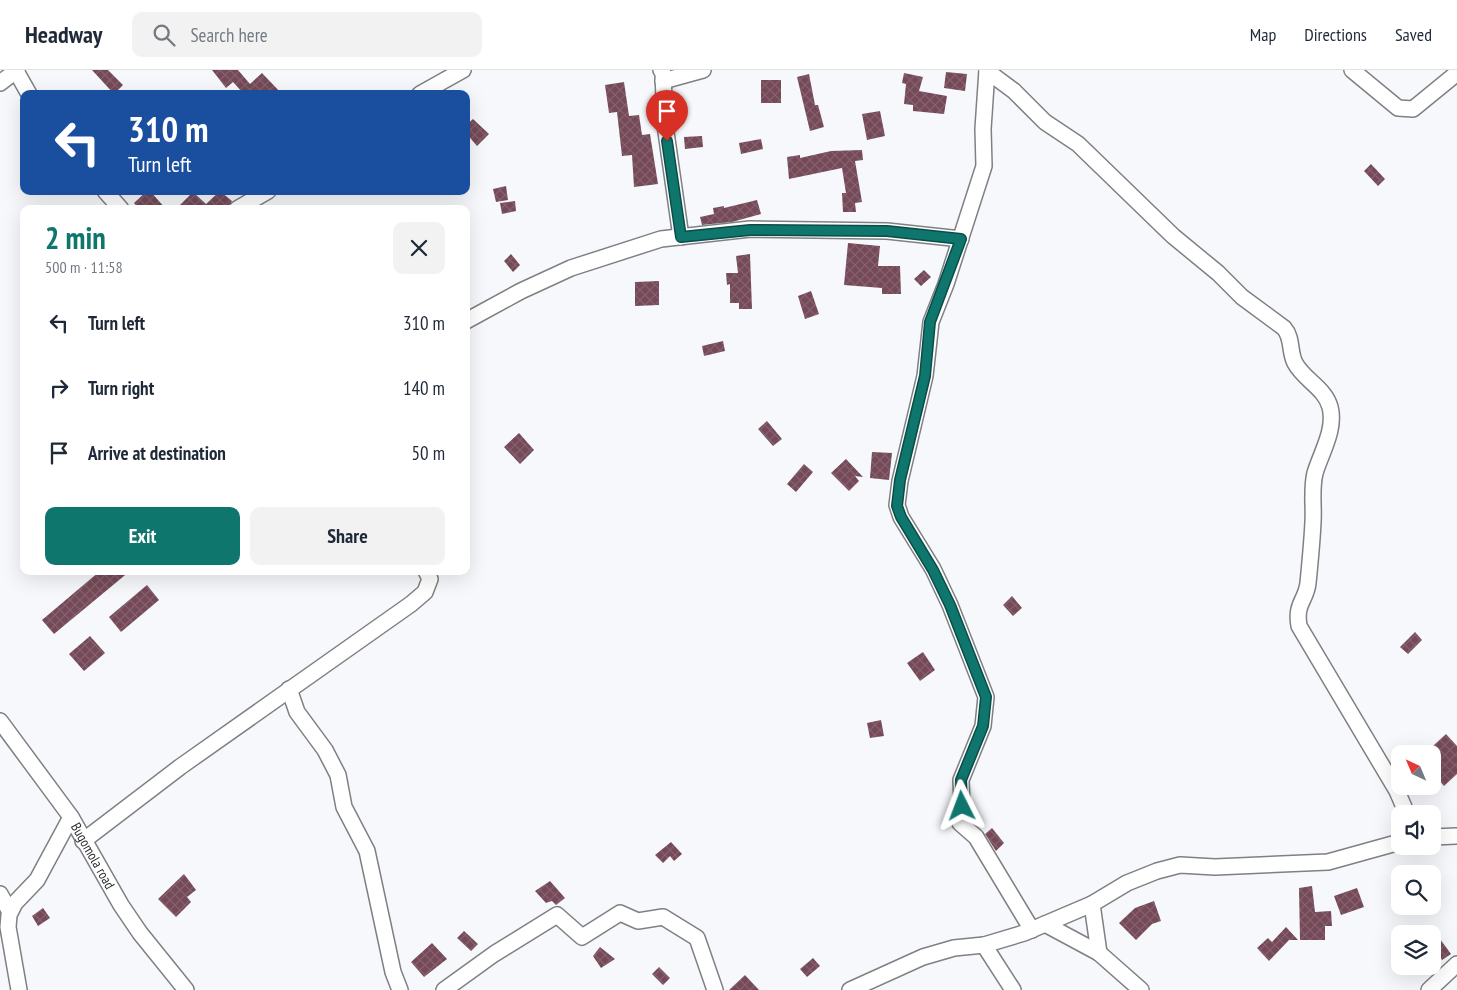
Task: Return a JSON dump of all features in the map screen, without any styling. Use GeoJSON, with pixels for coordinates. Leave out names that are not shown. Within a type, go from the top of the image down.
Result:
{"type":"FeatureCollection","features":[{"type":"Feature","properties":{"kind":"street"},"geometry":{"type":"LineString","coordinates":[[427,90],[463,70]]}},
{"type":"Feature","properties":{"kind":"street"},"geometry":{"type":"LineString","coordinates":[[681,237],[665,125],[662,76],[703,70]]}},
{"type":"Feature","properties":{"kind":"street"},"geometry":{"type":"LineString","coordinates":[[1352,70],[1398,108],[1408,110],[1413,109],[1457,74]]}},
{"type":"Feature","properties":{"kind":"street"},"geometry":{"type":"LineString","coordinates":[[0,83],[16,71],[27,90]]}},
{"type":"Feature","properties":{"kind":"street"},"geometry":{"type":"LineString","coordinates":[[987,71],[983,129],[984,166],[961,239],[930,322],[925,376],[900,480],[897,506],[901,517],[933,570],[950,605],[986,697],[983,726],[961,780],[962,806],[959,822],[976,837],[1038,927],[1099,953],[1141,990]]}},
{"type":"Feature","properties":{"kind":"street"},"geometry":{"type":"LineString","coordinates":[[987,71],[1014,91],[1045,122],[1078,144],[1174,236],[1218,273],[1242,297],[1284,328],[1288,332],[1296,364],[1323,394],[1330,405],[1331,412],[1327,443],[1313,483],[1313,522],[1308,582],[1298,607],[1299,626],[1404,805]]}},
{"type":"Feature","properties":{"kind":"street"},"geometry":{"type":"LineString","coordinates":[[109,195],[117,205]]}},
{"type":"Feature","properties":{"kind":"street"},"geometry":{"type":"LineString","coordinates":[[244,205],[261,195]]}},
{"type":"Feature","properties":{"kind":"street"},"geometry":{"type":"LineString","coordinates":[[470,319],[521,291],[571,268],[641,245],[681,237],[750,230],[887,231],[961,239]]}},
{"type":"Feature","properties":{"kind":"street"},"geometry":{"type":"LineString","coordinates":[[83,841],[180,767],[422,595],[430,583],[427,575]]}},
{"type":"Feature","properties":{"kind":"street"},"geometry":{"type":"LineString","coordinates":[[289,689],[297,712],[325,750],[338,775],[344,807],[367,851],[393,972],[400,990]]}},
{"type":"Feature","properties":{"kind":"street","name":"Bugomola road"},"geometry":{"type":"LineString","coordinates":[[0,721],[71,817],[83,841],[140,933],[186,990]]}},
{"type":"Feature","properties":{"kind":"street"},"geometry":{"type":"LineString","coordinates":[[20,990],[8,927],[10,912],[15,903],[37,880],[71,817]]}},
{"type":"Feature","properties":{"kind":"street"},"geometry":{"type":"LineString","coordinates":[[1441,837],[1457,836]]}},
{"type":"Feature","properties":{"kind":"street"},"geometry":{"type":"LineString","coordinates":[[850,990],[923,957],[954,948],[984,945],[1038,927],[1092,904],[1127,883],[1157,871],[1180,865],[1215,867],[1328,862],[1391,844]]}},
{"type":"Feature","properties":{"kind":"street"},"geometry":{"type":"LineString","coordinates":[[0,894],[10,912]]}},
{"type":"Feature","properties":{"kind":"street"},"geometry":{"type":"LineString","coordinates":[[1092,904],[1099,953]]}},
{"type":"Feature","properties":{"kind":"street"},"geometry":{"type":"LineString","coordinates":[[444,990],[494,954],[557,915],[582,937],[620,912],[638,921],[663,917],[697,938],[715,990]]}},
{"type":"Feature","properties":{"kind":"street"},"geometry":{"type":"LineString","coordinates":[[984,945],[1012,990]]}},
{"type":"Feature","properties":{"kind":"street"},"geometry":{"type":"LineString","coordinates":[[1435,988],[1457,964]]}},
{"type":"Feature","properties":{"kind":"building"},"geometry":{"type":"Polygon","coordinates":[[[92,70],[108,70],[123,85],[118,90],[110,90],[92,70]]]}},
{"type":"Feature","properties":{"kind":"building"},"geometry":{"type":"Polygon","coordinates":[[[212,70],[238,70],[250,84],[262,73],[278,90],[240,90],[233,82],[226,88],[212,70]]]}},
{"type":"Feature","properties":{"kind":"building"},"geometry":{"type":"Polygon","coordinates":[[[946,72],[967,74],[965,91],[944,88],[946,72]]]}},
{"type":"Feature","properties":{"kind":"building"},"geometry":{"type":"Polygon","coordinates":[[[904,73],[923,77],[919,91],[947,96],[944,114],[913,111],[913,105],[904,104],[906,84],[902,83],[904,73]]]}},
{"type":"Feature","properties":{"kind":"building"},"geometry":{"type":"Polygon","coordinates":[[[809,74],[815,105],[818,105],[824,127],[810,131],[797,77],[809,74]]]}},
{"type":"Feature","properties":{"kind":"building"},"geometry":{"type":"Polygon","coordinates":[[[761,80],[781,80],[781,103],[761,103],[761,80]]]}},
{"type":"Feature","properties":{"kind":"building"},"geometry":{"type":"Polygon","coordinates":[[[624,82],[629,116],[639,115],[642,135],[650,134],[658,184],[634,187],[632,155],[622,156],[617,112],[609,113],[605,85],[624,82]]]}},
{"type":"Feature","properties":{"kind":"building"},"geometry":{"type":"Polygon","coordinates":[[[880,111],[885,136],[867,140],[862,114],[880,111]]]}},
{"type":"Feature","properties":{"kind":"building"},"geometry":{"type":"Polygon","coordinates":[[[473,119],[489,134],[477,146],[470,138],[470,122],[473,119]]]}},
{"type":"Feature","properties":{"kind":"building"},"geometry":{"type":"Polygon","coordinates":[[[702,136],[703,147],[685,149],[684,137],[702,136]]]}},
{"type":"Feature","properties":{"kind":"building"},"geometry":{"type":"Polygon","coordinates":[[[761,139],[763,149],[741,154],[739,143],[761,139]]]}},
{"type":"Feature","properties":{"kind":"building"},"geometry":{"type":"Polygon","coordinates":[[[862,150],[863,160],[855,161],[862,202],[855,203],[856,212],[843,212],[842,193],[846,193],[842,168],[789,179],[787,157],[800,155],[800,158],[831,151],[862,150]]]}},
{"type":"Feature","properties":{"kind":"building"},"geometry":{"type":"Polygon","coordinates":[[[1371,164],[1385,179],[1378,186],[1364,171],[1371,164]]]}},
{"type":"Feature","properties":{"kind":"building"},"geometry":{"type":"Polygon","coordinates":[[[506,186],[508,200],[496,202],[493,189],[506,186]]]}},
{"type":"Feature","properties":{"kind":"building"},"geometry":{"type":"Polygon","coordinates":[[[143,195],[154,195],[162,205],[136,205],[134,203],[143,195]]]}},
{"type":"Feature","properties":{"kind":"building"},"geometry":{"type":"Polygon","coordinates":[[[190,195],[196,195],[206,204],[216,195],[225,195],[232,201],[230,205],[180,205],[190,195]]]}},
{"type":"Feature","properties":{"kind":"building"},"geometry":{"type":"Polygon","coordinates":[[[757,200],[761,214],[732,222],[702,225],[700,217],[714,214],[713,208],[724,206],[724,208],[757,200]]]}},
{"type":"Feature","properties":{"kind":"building"},"geometry":{"type":"Polygon","coordinates":[[[515,201],[516,211],[502,214],[500,203],[515,201]]]}},
{"type":"Feature","properties":{"kind":"building"},"geometry":{"type":"Polygon","coordinates":[[[848,243],[880,246],[878,266],[900,266],[901,294],[882,294],[882,288],[844,285],[848,243]]]}},
{"type":"Feature","properties":{"kind":"building"},"geometry":{"type":"Polygon","coordinates":[[[511,254],[520,265],[513,272],[504,261],[511,254]]]}},
{"type":"Feature","properties":{"kind":"building"},"geometry":{"type":"Polygon","coordinates":[[[750,254],[752,309],[739,309],[739,303],[730,303],[730,284],[727,285],[726,273],[738,273],[736,256],[750,254]]]}},
{"type":"Feature","properties":{"kind":"building"},"geometry":{"type":"Polygon","coordinates":[[[924,270],[931,277],[921,286],[914,279],[924,270]]]}},
{"type":"Feature","properties":{"kind":"building"},"geometry":{"type":"Polygon","coordinates":[[[659,281],[659,305],[635,306],[635,282],[659,281]]]}},
{"type":"Feature","properties":{"kind":"building"},"geometry":{"type":"Polygon","coordinates":[[[811,291],[819,314],[805,319],[798,296],[811,291]]]}},
{"type":"Feature","properties":{"kind":"building"},"geometry":{"type":"Polygon","coordinates":[[[723,341],[725,351],[704,356],[702,346],[723,341]]]}},
{"type":"Feature","properties":{"kind":"building"},"geometry":{"type":"Polygon","coordinates":[[[767,421],[782,439],[773,446],[758,429],[767,421]]]}},
{"type":"Feature","properties":{"kind":"building"},"geometry":{"type":"Polygon","coordinates":[[[519,433],[534,450],[520,464],[504,447],[519,433]]]}},
{"type":"Feature","properties":{"kind":"building"},"geometry":{"type":"Polygon","coordinates":[[[872,452],[892,453],[889,480],[870,478],[872,452]]]}},
{"type":"Feature","properties":{"kind":"building"},"geometry":{"type":"Polygon","coordinates":[[[846,459],[863,477],[855,476],[859,481],[849,491],[831,473],[846,459]]]}},
{"type":"Feature","properties":{"kind":"building"},"geometry":{"type":"Polygon","coordinates":[[[804,464],[813,472],[796,492],[787,484],[804,464]]]}},
{"type":"Feature","properties":{"kind":"building"},"geometry":{"type":"Polygon","coordinates":[[[95,575],[125,575],[54,634],[42,620],[95,575]]]}},
{"type":"Feature","properties":{"kind":"building"},"geometry":{"type":"Polygon","coordinates":[[[147,585],[159,600],[121,632],[109,617],[147,585]]]}},
{"type":"Feature","properties":{"kind":"building"},"geometry":{"type":"Polygon","coordinates":[[[1012,596],[1022,608],[1013,616],[1003,605],[1012,596]]]}},
{"type":"Feature","properties":{"kind":"building"},"geometry":{"type":"Polygon","coordinates":[[[1415,632],[1422,640],[1408,654],[1400,647],[1415,632]]]}},
{"type":"Feature","properties":{"kind":"building"},"geometry":{"type":"Polygon","coordinates":[[[90,636],[105,653],[84,671],[69,654],[90,636]]]}},
{"type":"Feature","properties":{"kind":"building"},"geometry":{"type":"Polygon","coordinates":[[[923,652],[935,670],[920,681],[907,663],[923,652]]]}},
{"type":"Feature","properties":{"kind":"building"},"geometry":{"type":"Polygon","coordinates":[[[881,720],[884,736],[870,738],[867,723],[881,720]]]}},
{"type":"Feature","properties":{"kind":"building"},"geometry":{"type":"Polygon","coordinates":[[[1446,734],[1457,746],[1457,774],[1444,786],[1441,782],[1441,745],[1434,745],[1446,734]]]}},
{"type":"Feature","properties":{"kind":"building"},"geometry":{"type":"Polygon","coordinates":[[[992,828],[1004,843],[996,851],[985,834],[992,828]]]}},
{"type":"Feature","properties":{"kind":"building"},"geometry":{"type":"Polygon","coordinates":[[[671,842],[682,854],[674,861],[670,856],[663,863],[655,855],[671,842]]]}},
{"type":"Feature","properties":{"kind":"building"},"geometry":{"type":"Polygon","coordinates":[[[184,874],[196,890],[187,897],[191,902],[176,917],[158,899],[184,874]]]}},
{"type":"Feature","properties":{"kind":"building"},"geometry":{"type":"Polygon","coordinates":[[[550,881],[565,898],[556,905],[552,901],[546,903],[535,891],[550,881]]]}},
{"type":"Feature","properties":{"kind":"building"},"geometry":{"type":"Polygon","coordinates":[[[1312,886],[1315,912],[1331,911],[1332,926],[1325,926],[1325,940],[1300,940],[1299,888],[1312,886]]]}},
{"type":"Feature","properties":{"kind":"building"},"geometry":{"type":"Polygon","coordinates":[[[1357,888],[1364,907],[1341,915],[1334,896],[1357,888]]]}},
{"type":"Feature","properties":{"kind":"building"},"geometry":{"type":"Polygon","coordinates":[[[1154,901],[1161,921],[1152,924],[1136,940],[1119,923],[1135,908],[1154,901]]]}},
{"type":"Feature","properties":{"kind":"building"},"geometry":{"type":"Polygon","coordinates":[[[43,908],[50,918],[38,926],[32,916],[43,908]]]}},
{"type":"Feature","properties":{"kind":"building"},"geometry":{"type":"Polygon","coordinates":[[[1286,927],[1298,940],[1289,940],[1269,961],[1257,948],[1268,938],[1272,942],[1286,927]]]}},
{"type":"Feature","properties":{"kind":"building"},"geometry":{"type":"Polygon","coordinates":[[[464,931],[478,944],[471,951],[457,938],[464,931]]]}},
{"type":"Feature","properties":{"kind":"building"},"geometry":{"type":"Polygon","coordinates":[[[1441,940],[1451,954],[1442,960],[1441,959],[1441,940]]]}},
{"type":"Feature","properties":{"kind":"building"},"geometry":{"type":"Polygon","coordinates":[[[432,943],[447,959],[424,977],[411,962],[432,943]]]}},
{"type":"Feature","properties":{"kind":"building"},"geometry":{"type":"Polygon","coordinates":[[[600,947],[615,959],[601,968],[593,956],[600,947]]]}},
{"type":"Feature","properties":{"kind":"building"},"geometry":{"type":"Polygon","coordinates":[[[813,958],[820,966],[807,977],[800,969],[813,958]]]}},
{"type":"Feature","properties":{"kind":"building"},"geometry":{"type":"Polygon","coordinates":[[[659,967],[670,978],[663,985],[652,974],[659,967]]]}},
{"type":"Feature","properties":{"kind":"building"},"geometry":{"type":"Polygon","coordinates":[[[745,975],[759,990],[729,990],[745,975]]]}},
{"type":"Feature","properties":{"kind":"route"},"geometry":{"type":"LineString","coordinates":[[667,141],[681,237],[732,230],[750,230],[887,231],[961,239],[946,284],[930,322],[925,376],[900,480],[897,506],[898,512],[933,570],[950,605],[986,697],[987,702],[983,726],[961,780],[962,806]]}}]}
